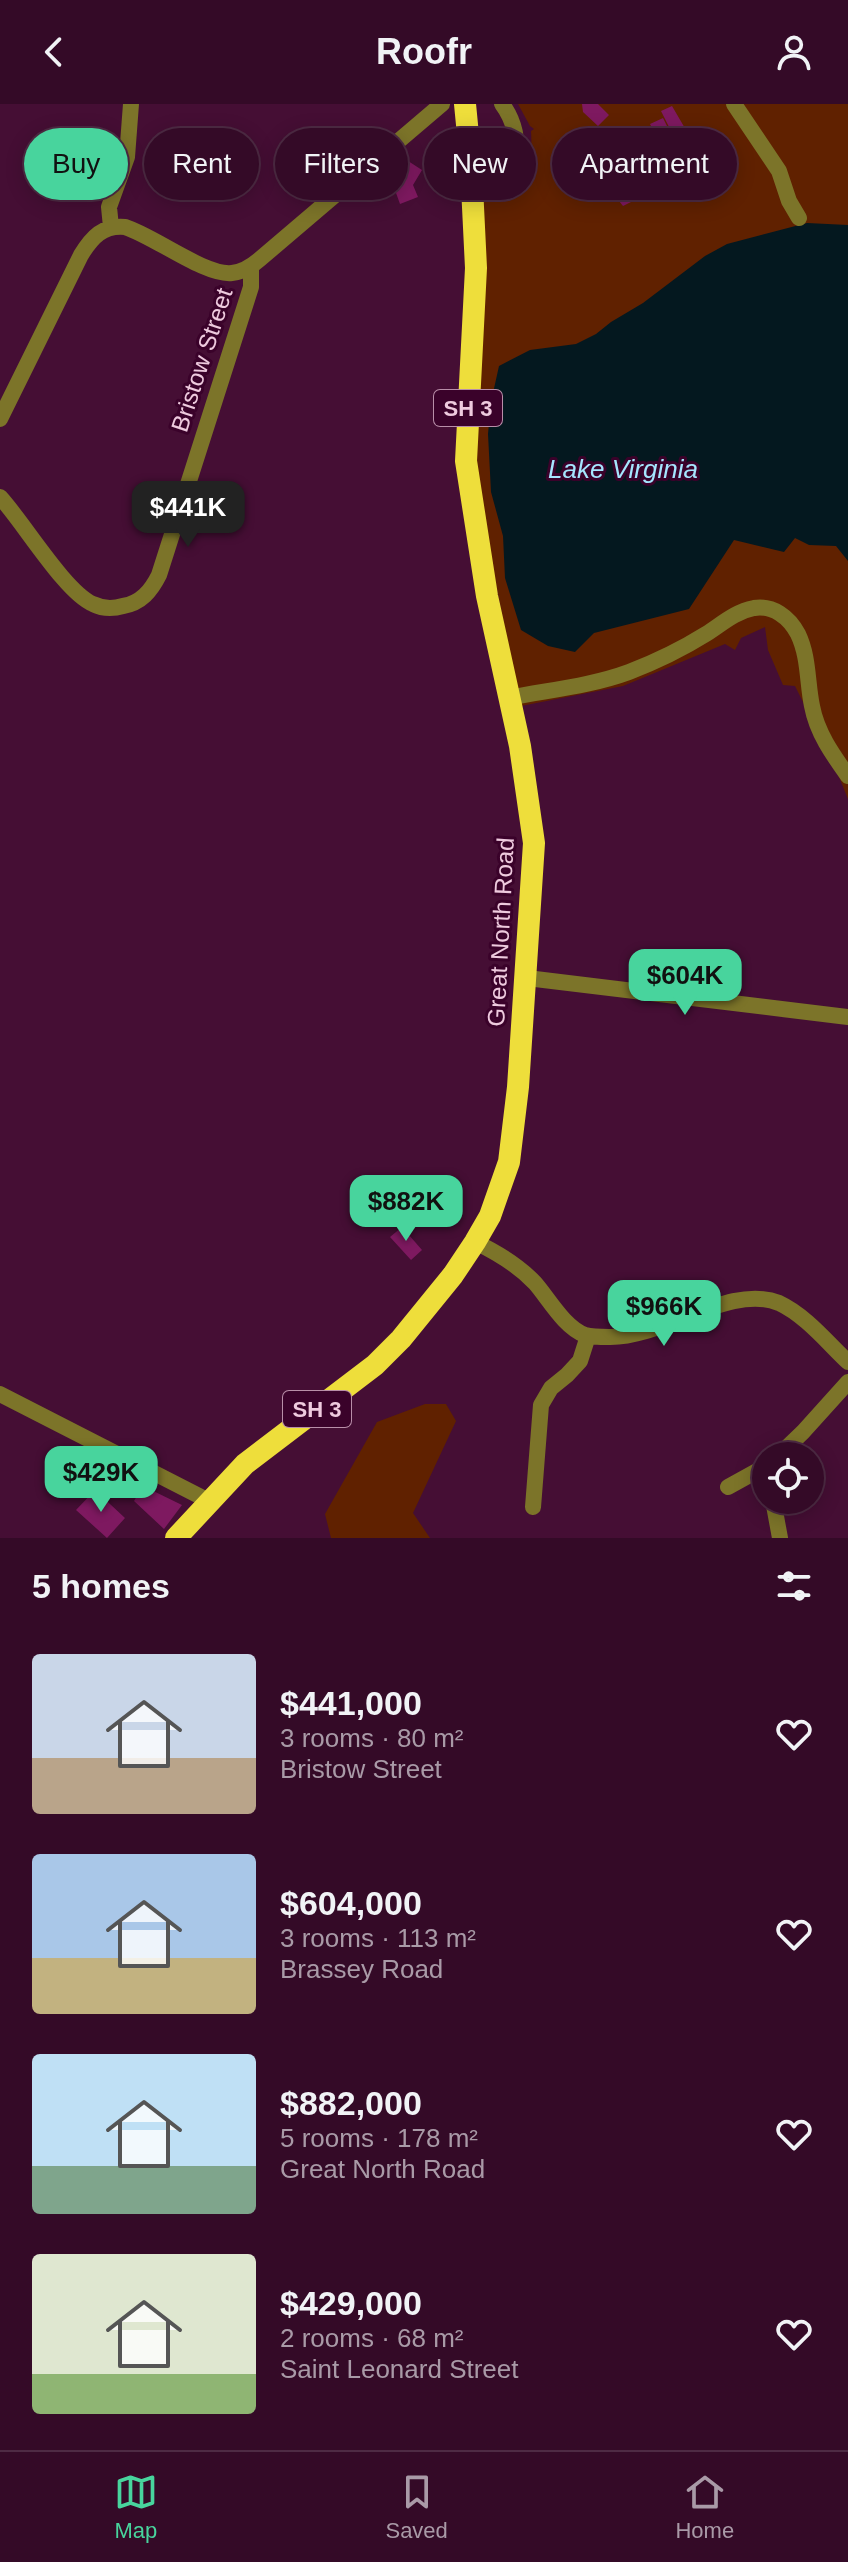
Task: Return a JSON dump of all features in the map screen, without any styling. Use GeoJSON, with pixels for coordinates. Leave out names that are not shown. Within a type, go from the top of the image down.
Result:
{"type":"FeatureCollection","features":[{"type":"Feature","properties":{"kind":"highway","name":"Great North Road"},"geometry":{"type":"LineString","coordinates":[[465,104],[467,128]]}},
{"type":"Feature","properties":{"kind":"highway","name":"Great North Road"},"geometry":{"type":"LineString","coordinates":[[176,1538],[267,1445],[375,1365],[426,1309],[475,1242],[495,1206],[509,1162],[527,978],[534,843],[527,785],[487,596],[466,461],[475,307],[473,200]]}},
{"type":"Feature","properties":{"kind":"street"},"geometry":{"type":"LineString","coordinates":[[111,227],[109,207],[127,157],[131,104]]}},
{"type":"Feature","properties":{"kind":"street"},"geometry":{"type":"LineString","coordinates":[[2,409],[81,255],[94,236],[111,227],[132,229],[223,273],[233,273],[251,266],[442,104]]}},
{"type":"Feature","properties":{"kind":"street"},"geometry":{"type":"LineString","coordinates":[[502,104],[513,128]]}},
{"type":"Feature","properties":{"kind":"street"},"geometry":{"type":"LineString","coordinates":[[734,104],[779,171],[789,201],[799,218]]}},
{"type":"Feature","properties":{"kind":"street","name":"Bristow Street"},"geometry":{"type":"LineString","coordinates":[[0,497],[83,598],[104,608],[117,608],[147,594],[159,575],[247,302],[251,266]]}},
{"type":"Feature","properties":{"kind":"street"},"geometry":{"type":"LineString","coordinates":[[509,698],[584,685],[628,673],[707,633],[731,615],[756,608],[773,610],[784,615],[797,633],[808,672],[812,709],[824,742],[848,776]]}},
{"type":"Feature","properties":{"kind":"street"},"geometry":{"type":"LineString","coordinates":[[527,978],[848,1017]]}},
{"type":"Feature","properties":{"kind":"street"},"geometry":{"type":"LineString","coordinates":[[475,1242],[525,1273],[568,1322],[588,1336],[636,1335],[730,1302],[746,1298],[761,1299],[792,1311],[848,1362]]}},
{"type":"Feature","properties":{"kind":"street"},"geometry":{"type":"LineString","coordinates":[[533,1507],[541,1405],[551,1388],[580,1361],[588,1336]]}},
{"type":"Feature","properties":{"kind":"street"},"geometry":{"type":"LineString","coordinates":[[791,1442],[848,1382]]}},
{"type":"Feature","properties":{"kind":"street"},"geometry":{"type":"LineString","coordinates":[[0,1394],[209,1501]]}},
{"type":"Feature","properties":{"kind":"street"},"geometry":{"type":"LineString","coordinates":[[728,1487],[752,1474]]}},
{"type":"Feature","properties":{"kind":"street"},"geometry":{"type":"LineString","coordinates":[[776,1514],[780,1538]]}},
{"type":"Feature","properties":{"kind":"shaded area"},"geometry":{"type":"Polygon","coordinates":[[[518,104],[848,104],[848,799],[795,686],[783,685],[768,650],[765,627],[741,638],[735,650],[725,644],[623,686],[521,706],[477,492],[476,379],[481,203],[487,200],[536,200],[536,128],[530,126],[518,104]]]}},
{"type":"Feature","properties":{"kind":"shaded area"},"geometry":{"type":"Polygon","coordinates":[[[425,1404],[446,1404],[456,1421],[413,1513],[430,1538],[331,1538],[325,1514],[377,1422],[425,1404]]]}},
{"type":"Feature","properties":{"kind":"water","name":"Lake Virginia"},"geometry":{"type":"Polygon","coordinates":[[[807,223],[848,225],[848,561],[836,546],[809,545],[795,538],[784,552],[734,540],[689,609],[594,633],[575,652],[548,646],[521,630],[505,578],[503,536],[491,492],[488,434],[499,366],[530,350],[576,344],[596,334],[705,256],[727,244],[807,223]]]}},
{"type":"Feature","properties":{"kind":"building"},"geometry":{"type":"Polygon","coordinates":[[[582,104],[598,104],[609,115],[598,126],[583,112],[582,104]]]}},
{"type":"Feature","properties":{"kind":"building"},"geometry":{"type":"Polygon","coordinates":[[[672,106],[685,128],[670,128],[661,111],[672,106]]]}},
{"type":"Feature","properties":{"kind":"building"},"geometry":{"type":"Polygon","coordinates":[[[663,118],[668,128],[652,128],[650,124],[663,118]]]}},
{"type":"Feature","properties":{"kind":"building"},"geometry":{"type":"Polygon","coordinates":[[[408,161],[422,170],[413,185],[418,197],[400,204],[399,200],[408,200],[408,161]]]}},
{"type":"Feature","properties":{"kind":"building"},"geometry":{"type":"Polygon","coordinates":[[[630,200],[631,202],[623,206],[619,201],[630,200]]]}},
{"type":"Feature","properties":{"kind":"building"},"geometry":{"type":"Polygon","coordinates":[[[402,1227],[422,1250],[411,1260],[390,1237],[402,1227]]]}},
{"type":"Feature","properties":{"kind":"building"},"geometry":{"type":"Polygon","coordinates":[[[143,1486],[182,1505],[164,1529],[134,1501],[143,1486]]]}},
{"type":"Feature","properties":{"kind":"building"},"geometry":{"type":"Polygon","coordinates":[[[95,1490],[125,1518],[107,1538],[76,1510],[95,1490]]]}}]}
